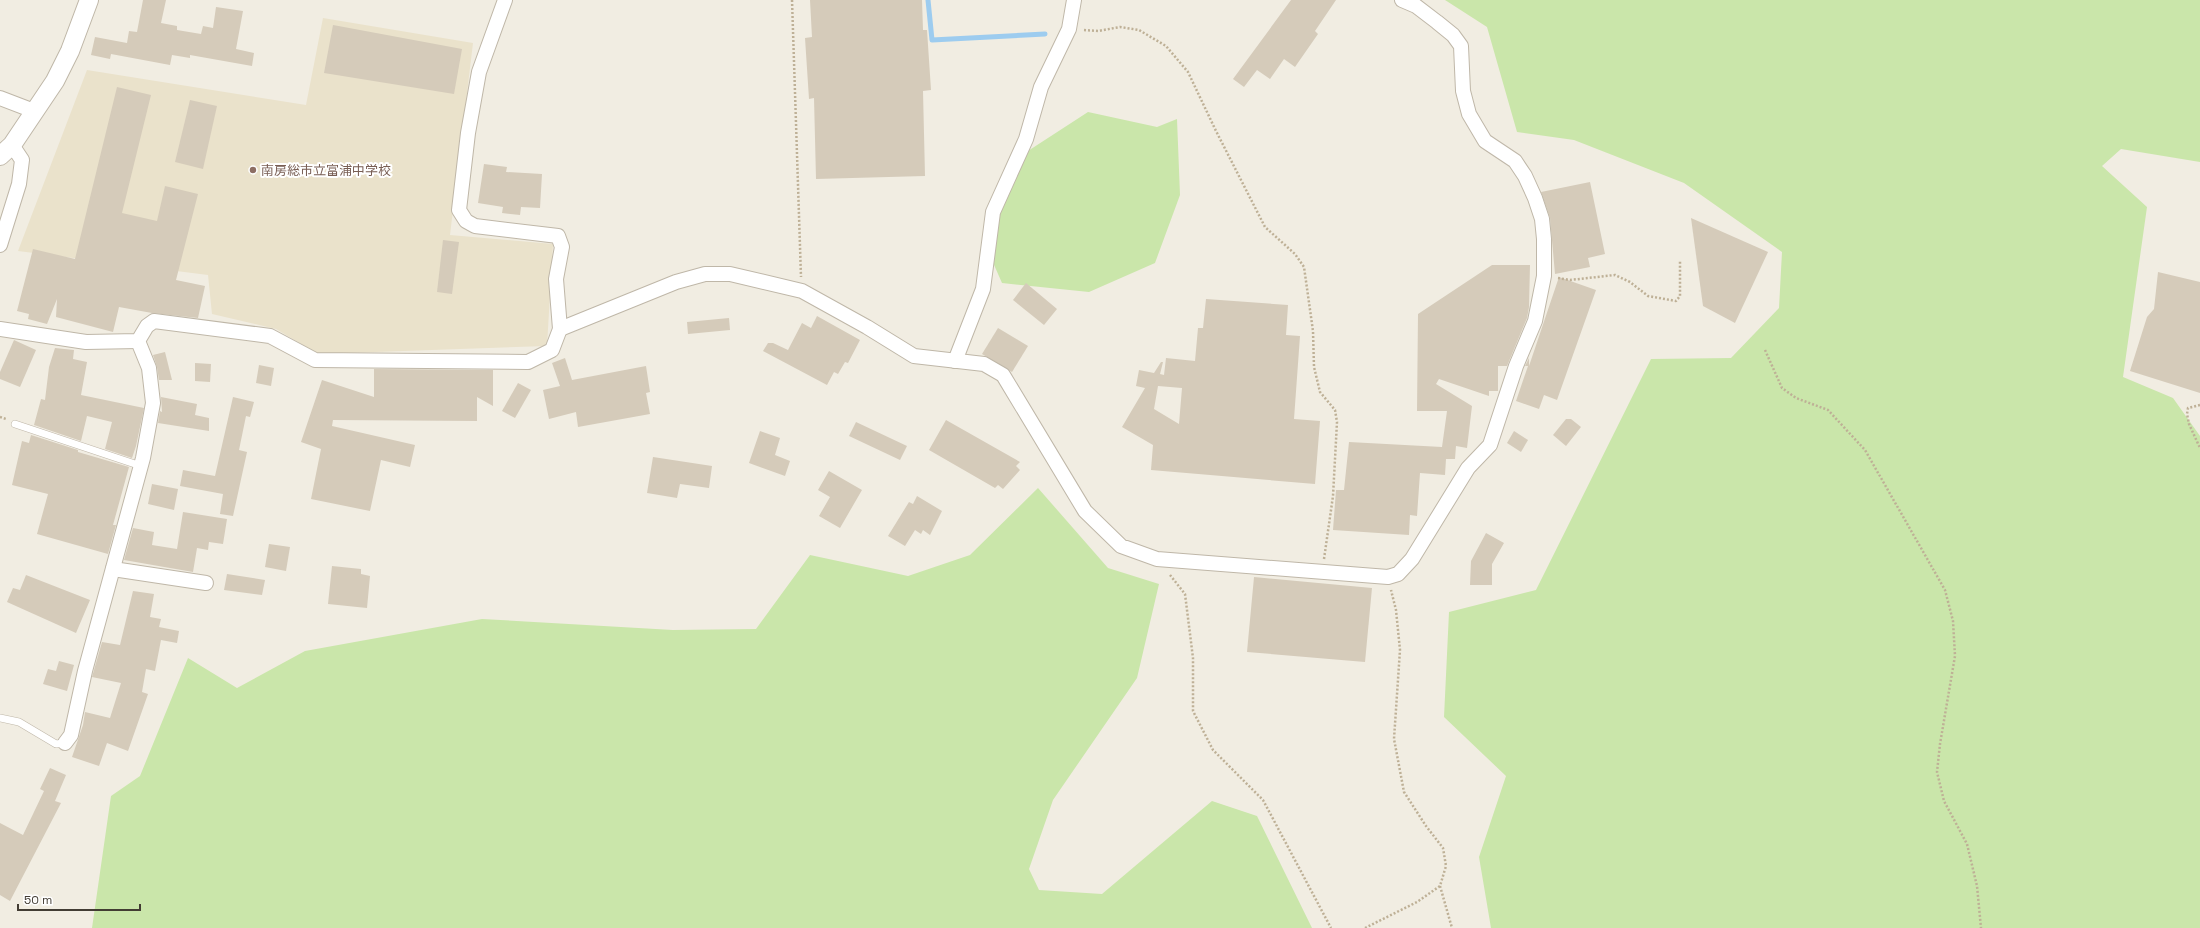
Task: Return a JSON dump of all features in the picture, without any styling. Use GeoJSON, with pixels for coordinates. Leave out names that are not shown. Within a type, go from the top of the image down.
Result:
{"type":"FeatureCollection","features":[{"type":"Feature","properties":{"kind":"street"},"geometry":{"type":"LineString","coordinates":[[0,245],[19,184],[22,160],[6,150],[56,81],[70,51],[89,0]]}},
{"type":"Feature","properties":{"kind":"street"},"geometry":{"type":"LineString","coordinates":[[138,341],[147,326],[154,321],[270,336],[315,360],[528,362],[552,350],[560,329],[556,279],[562,247],[558,236],[475,226],[466,220],[459,210],[468,133],[479,72],[505,0]]}},
{"type":"Feature","properties":{"kind":"street"},"geometry":{"type":"LineString","coordinates":[[955,361],[983,288],[993,212],[1026,139],[1040,86],[1069,29],[1074,0]]}},
{"type":"Feature","properties":{"kind":"street"},"geometry":{"type":"LineString","coordinates":[[560,329],[676,282],[705,274],[730,274],[802,291],[867,327],[914,356],[984,364],[1003,375],[1085,511],[1121,546],[1156,559],[1388,577],[1398,574],[1412,559],[1468,468],[1490,445],[1516,366],[1535,321],[1544,276],[1542,226],[1535,198],[1526,176],[1514,161],[1485,141],[1469,114],[1463,91],[1461,46],[1453,35],[1437,22],[1416,6],[1402,0]]}},
{"type":"Feature","properties":{"kind":"street"},"geometry":{"type":"LineString","coordinates":[[0,98],[34,111]]}},
{"type":"Feature","properties":{"kind":"street"},"geometry":{"type":"LineString","coordinates":[[0,329],[86,342],[138,341]]}},
{"type":"Feature","properties":{"kind":"street"},"geometry":{"type":"LineString","coordinates":[[65,743],[71,736],[85,671],[141,466],[153,403],[149,368],[138,341]]}},
{"type":"Feature","properties":{"kind":"street"},"geometry":{"type":"LineString","coordinates":[[113,569],[206,583]]}},
{"type":"Feature","properties":{"kind":"lane"},"geometry":{"type":"LineString","coordinates":[[15,424],[141,466]]}},
{"type":"Feature","properties":{"kind":"lane"},"geometry":{"type":"LineString","coordinates":[[0,718],[19,722],[56,744],[65,743]]}},
{"type":"Feature","properties":{"kind":"path"},"geometry":{"type":"LineString","coordinates":[[792,0],[802,291]]}},
{"type":"Feature","properties":{"kind":"path"},"geometry":{"type":"LineString","coordinates":[[1069,29],[1098,31],[1120,27],[1139,30],[1166,46],[1188,72],[1265,227],[1295,254],[1304,267],[1313,331],[1314,367],[1320,392],[1335,410],[1337,422],[1333,496],[1322,571]]}},
{"type":"Feature","properties":{"kind":"path"},"geometry":{"type":"LineString","coordinates":[[1544,276],[1570,280],[1615,275],[1630,282],[1648,296],[1676,301],[1680,296],[1680,260]]}},
{"type":"Feature","properties":{"kind":"path"},"geometry":{"type":"LineString","coordinates":[[1765,350],[1782,388],[1796,398],[1828,410],[1865,450],[1945,590],[1953,621],[1955,656],[1940,744],[1938,772],[1944,801],[1967,844],[1977,886],[1982,928]]}},
{"type":"Feature","properties":{"kind":"path"},"geometry":{"type":"LineString","coordinates":[[2200,405],[2188,408],[2187,414],[2200,448]]}},
{"type":"Feature","properties":{"kind":"path"},"geometry":{"type":"LineString","coordinates":[[1156,559],[1185,594],[1193,658],[1193,711],[1213,750],[1262,800],[1332,928]]}},
{"type":"Feature","properties":{"kind":"path"},"geometry":{"type":"LineString","coordinates":[[1388,577],[1396,610],[1400,650],[1394,739],[1404,792],[1426,826],[1443,848],[1446,866],[1440,886],[1452,928]]}},
{"type":"Feature","properties":{"kind":"path"},"geometry":{"type":"LineString","coordinates":[[1365,928],[1417,902],[1440,886]]}},
{"type":"Feature","properties":{"kind":"shaded area","name":"南房総市立富浦中学校"},"geometry":{"type":"Polygon","coordinates":[[[323,18],[473,43],[450,235],[553,244],[547,346],[318,354],[276,329],[212,314],[208,275],[18,251],[87,70],[306,105],[323,18]]]}},
{"type":"Feature","properties":{"kind":"green space"},"geometry":{"type":"Polygon","coordinates":[[[1445,0],[2200,0],[2200,162],[2121,149],[2102,166],[2147,207],[2123,377],[2173,398],[2200,436],[2200,928],[1491,928],[1479,857],[1506,776],[1444,717],[1449,612],[1536,590],[1651,359],[1731,358],[1779,308],[1782,252],[1684,183],[1574,140],[1517,132],[1487,27],[1445,0]]]}},
{"type":"Feature","properties":{"kind":"green space"},"geometry":{"type":"Polygon","coordinates":[[[1088,112],[1157,127],[1177,119],[1180,195],[1155,263],[1089,292],[1002,283],[984,242],[1014,160],[1088,112]]]}},
{"type":"Feature","properties":{"kind":"green space"},"geometry":{"type":"Polygon","coordinates":[[[1038,488],[1108,568],[1159,584],[1137,678],[1053,800],[1029,869],[1039,890],[1102,894],[1212,801],[1257,816],[1312,928],[92,928],[111,796],[140,776],[188,658],[237,688],[305,651],[482,619],[673,630],[756,629],[810,555],[908,576],[970,555],[1038,488]]]}},
{"type":"Feature","properties":{"kind":"building"},"geometry":{"type":"Polygon","coordinates":[[[143,0],[166,0],[161,23],[177,26],[177,30],[201,34],[203,26],[213,28],[216,7],[243,11],[236,49],[254,53],[252,66],[190,55],[190,58],[172,55],[170,65],[111,54],[110,59],[91,55],[95,37],[127,43],[129,31],[137,32],[143,0]]]}},
{"type":"Feature","properties":{"kind":"building"},"geometry":{"type":"Polygon","coordinates":[[[810,0],[922,0],[923,30],[927,30],[931,90],[923,91],[925,176],[816,179],[814,98],[809,99],[805,38],[812,37],[810,0]]]}},
{"type":"Feature","properties":{"kind":"building"},"geometry":{"type":"Polygon","coordinates":[[[1291,0],[1336,0],[1315,31],[1318,34],[1295,67],[1284,59],[1270,79],[1257,70],[1244,87],[1233,79],[1291,0]]]}},
{"type":"Feature","properties":{"kind":"building"},"geometry":{"type":"Polygon","coordinates":[[[333,25],[462,49],[454,94],[324,73],[333,25]]]}},
{"type":"Feature","properties":{"kind":"building"},"geometry":{"type":"Polygon","coordinates":[[[117,87],[151,95],[122,213],[157,221],[165,186],[198,194],[176,280],[205,286],[198,318],[152,313],[119,307],[113,332],[56,317],[57,299],[47,324],[28,319],[29,314],[17,311],[33,249],[75,259],[117,87]]]}},
{"type":"Feature","properties":{"kind":"building"},"geometry":{"type":"Polygon","coordinates":[[[190,100],[217,106],[203,169],[175,162],[190,100]]]}},
{"type":"Feature","properties":{"kind":"building"},"geometry":{"type":"Polygon","coordinates":[[[484,164],[507,167],[506,172],[542,174],[540,208],[521,207],[520,215],[502,213],[503,207],[478,203],[484,164]]]}},
{"type":"Feature","properties":{"kind":"building"},"geometry":{"type":"Polygon","coordinates":[[[1590,182],[1605,254],[1588,258],[1590,267],[1555,274],[1550,218],[1541,192],[1590,182]]]}},
{"type":"Feature","properties":{"kind":"building"},"geometry":{"type":"Polygon","coordinates":[[[1691,218],[1768,252],[1735,323],[1703,306],[1691,218]]]}},
{"type":"Feature","properties":{"kind":"building"},"geometry":{"type":"Polygon","coordinates":[[[443,240],[459,242],[452,294],[437,292],[443,240]]]}},
{"type":"Feature","properties":{"kind":"building"},"geometry":{"type":"Polygon","coordinates":[[[1492,265],[1530,265],[1529,307],[1527,318],[1507,366],[1498,366],[1498,391],[1489,391],[1489,396],[1439,379],[1436,384],[1472,406],[1467,448],[1456,446],[1455,459],[1446,459],[1445,475],[1420,473],[1417,516],[1410,515],[1409,535],[1333,530],[1336,490],[1344,490],[1349,442],[1442,447],[1447,411],[1417,411],[1418,314],[1492,265]]]}},
{"type":"Feature","properties":{"kind":"building"},"geometry":{"type":"Polygon","coordinates":[[[2158,272],[2200,282],[2200,393],[2130,371],[2147,317],[2154,309],[2158,272]]]}},
{"type":"Feature","properties":{"kind":"building"},"geometry":{"type":"Polygon","coordinates":[[[1559,277],[1596,290],[1557,400],[1544,395],[1539,409],[1516,401],[1528,366],[1525,366],[1529,358],[1529,366],[1559,277]]]}},
{"type":"Feature","properties":{"kind":"building"},"geometry":{"type":"Polygon","coordinates":[[[1026,283],[1057,309],[1044,325],[1013,300],[1026,283]]]}},
{"type":"Feature","properties":{"kind":"building"},"geometry":{"type":"Polygon","coordinates":[[[1206,299],[1288,305],[1286,335],[1300,336],[1294,419],[1320,421],[1315,484],[1151,470],[1153,445],[1122,427],[1145,388],[1136,386],[1139,370],[1154,373],[1161,362],[1163,362],[1160,374],[1164,375],[1166,358],[1195,361],[1198,328],[1203,328],[1206,299]],[[1158,386],[1154,409],[1179,424],[1182,388],[1158,386]]]}},
{"type":"Feature","properties":{"kind":"building"},"geometry":{"type":"Polygon","coordinates":[[[817,316],[860,340],[848,363],[845,362],[838,374],[834,372],[827,385],[763,351],[768,343],[773,343],[788,350],[802,323],[811,328],[817,316]]]}},
{"type":"Feature","properties":{"kind":"building"},"geometry":{"type":"Polygon","coordinates":[[[729,318],[730,330],[688,334],[687,322],[729,318]]]}},
{"type":"Feature","properties":{"kind":"building"},"geometry":{"type":"Polygon","coordinates":[[[998,328],[1028,346],[1012,372],[982,354],[998,328]]]}},
{"type":"Feature","properties":{"kind":"building"},"geometry":{"type":"Polygon","coordinates":[[[14,340],[36,350],[20,387],[0,379],[0,372],[14,340]]]}},
{"type":"Feature","properties":{"kind":"building"},"geometry":{"type":"Polygon","coordinates":[[[55,348],[74,350],[73,359],[87,362],[81,395],[144,408],[132,458],[105,449],[112,422],[87,416],[81,441],[34,425],[41,399],[45,400],[49,367],[55,348]]]}},
{"type":"Feature","properties":{"kind":"building"},"geometry":{"type":"Polygon","coordinates":[[[165,352],[172,380],[159,380],[153,355],[165,352]]]}},
{"type":"Feature","properties":{"kind":"building"},"geometry":{"type":"Polygon","coordinates":[[[565,358],[572,380],[646,366],[650,392],[646,393],[650,414],[578,427],[576,412],[549,419],[543,390],[560,386],[552,363],[565,358]]]}},
{"type":"Feature","properties":{"kind":"building"},"geometry":{"type":"Polygon","coordinates":[[[195,363],[211,364],[210,382],[195,381],[195,363]]]}},
{"type":"Feature","properties":{"kind":"building"},"geometry":{"type":"Polygon","coordinates":[[[259,365],[274,368],[271,386],[256,383],[259,365]]]}},
{"type":"Feature","properties":{"kind":"building"},"geometry":{"type":"Polygon","coordinates":[[[374,369],[493,370],[493,406],[477,397],[477,421],[333,420],[332,426],[415,445],[410,467],[381,460],[370,511],[311,499],[321,449],[301,442],[322,380],[374,397],[374,369]]]}},
{"type":"Feature","properties":{"kind":"building"},"geometry":{"type":"Polygon","coordinates":[[[518,383],[531,390],[515,418],[502,411],[518,383]]]}},
{"type":"Feature","properties":{"kind":"building"},"geometry":{"type":"Polygon","coordinates":[[[161,397],[197,404],[195,415],[209,418],[209,431],[158,423],[160,411],[162,412],[161,397]]]}},
{"type":"Feature","properties":{"kind":"building"},"geometry":{"type":"Polygon","coordinates":[[[233,397],[254,402],[250,417],[246,416],[239,450],[247,452],[233,516],[220,514],[223,494],[180,486],[183,470],[215,476],[233,397]]]}},
{"type":"Feature","properties":{"kind":"building"},"geometry":{"type":"Polygon","coordinates":[[[1566,419],[1571,419],[1581,427],[1566,446],[1553,435],[1566,419]]]}},
{"type":"Feature","properties":{"kind":"building"},"geometry":{"type":"Polygon","coordinates":[[[946,420],[1020,462],[1016,466],[1020,470],[1003,489],[998,485],[995,488],[929,450],[946,420]]]}},
{"type":"Feature","properties":{"kind":"building"},"geometry":{"type":"Polygon","coordinates":[[[856,422],[907,446],[900,460],[849,436],[856,422]]]}},
{"type":"Feature","properties":{"kind":"building"},"geometry":{"type":"Polygon","coordinates":[[[760,431],[780,438],[775,455],[790,461],[785,476],[749,463],[760,431]]]}},
{"type":"Feature","properties":{"kind":"building"},"geometry":{"type":"Polygon","coordinates":[[[1514,431],[1528,440],[1521,452],[1507,443],[1514,431]]]}},
{"type":"Feature","properties":{"kind":"building"},"geometry":{"type":"Polygon","coordinates":[[[31,435],[78,450],[78,452],[129,467],[113,525],[116,525],[108,554],[37,534],[48,494],[12,485],[22,441],[29,443],[31,435]]]}},
{"type":"Feature","properties":{"kind":"building"},"geometry":{"type":"Polygon","coordinates":[[[653,457],[712,466],[709,488],[680,484],[677,498],[647,493],[653,457]]]}},
{"type":"Feature","properties":{"kind":"building"},"geometry":{"type":"Polygon","coordinates":[[[829,471],[862,490],[840,528],[819,516],[830,497],[818,490],[829,471]]]}},
{"type":"Feature","properties":{"kind":"building"},"geometry":{"type":"Polygon","coordinates":[[[152,484],[178,489],[174,510],[148,504],[152,484]]]}},
{"type":"Feature","properties":{"kind":"building"},"geometry":{"type":"Polygon","coordinates":[[[917,496],[942,511],[930,535],[923,530],[921,534],[915,530],[905,546],[888,536],[909,502],[913,504],[917,496]]]}},
{"type":"Feature","properties":{"kind":"building"},"geometry":{"type":"Polygon","coordinates":[[[183,512],[227,519],[223,544],[209,542],[208,550],[197,548],[193,572],[124,560],[133,528],[154,532],[152,545],[177,549],[183,512]]]}},
{"type":"Feature","properties":{"kind":"building"},"geometry":{"type":"Polygon","coordinates":[[[1486,533],[1504,543],[1492,564],[1492,585],[1470,585],[1471,561],[1486,533]]]}},
{"type":"Feature","properties":{"kind":"building"},"geometry":{"type":"Polygon","coordinates":[[[269,544],[290,547],[286,571],[265,567],[269,544]]]}},
{"type":"Feature","properties":{"kind":"building"},"geometry":{"type":"Polygon","coordinates":[[[332,566],[361,569],[361,574],[370,576],[367,608],[328,604],[332,566]]]}},
{"type":"Feature","properties":{"kind":"building"},"geometry":{"type":"Polygon","coordinates":[[[227,574],[265,580],[262,595],[224,590],[227,574]]]}},
{"type":"Feature","properties":{"kind":"building"},"geometry":{"type":"Polygon","coordinates":[[[26,575],[90,600],[76,633],[7,602],[13,588],[20,590],[26,575]]]}},
{"type":"Feature","properties":{"kind":"building"},"geometry":{"type":"Polygon","coordinates":[[[1254,577],[1372,588],[1365,662],[1247,652],[1254,577]]]}},
{"type":"Feature","properties":{"kind":"building"},"geometry":{"type":"Polygon","coordinates":[[[133,591],[154,594],[150,617],[161,619],[159,627],[179,631],[177,643],[161,640],[155,671],[146,669],[142,692],[148,694],[128,751],[107,743],[99,766],[72,757],[83,725],[85,712],[110,718],[121,683],[92,677],[102,642],[120,645],[133,591]]]}},
{"type":"Feature","properties":{"kind":"building"},"geometry":{"type":"Polygon","coordinates":[[[59,661],[74,665],[67,691],[43,684],[48,669],[56,671],[59,661]]]}},
{"type":"Feature","properties":{"kind":"building"},"geometry":{"type":"Polygon","coordinates":[[[50,768],[66,775],[55,801],[61,803],[10,901],[0,895],[0,823],[23,835],[44,791],[40,789],[50,768]]]}},
{"type":"Feature","properties":{"kind":"waterway"},"geometry":{"type":"LineString","coordinates":[[928,0],[932,40],[1045,34]]}},
{"type":"Feature","properties":{"kind":"place","name":"南房総市立富浦中学校"},"geometry":{"type":"Point","coordinates":[253,170]}}]}
